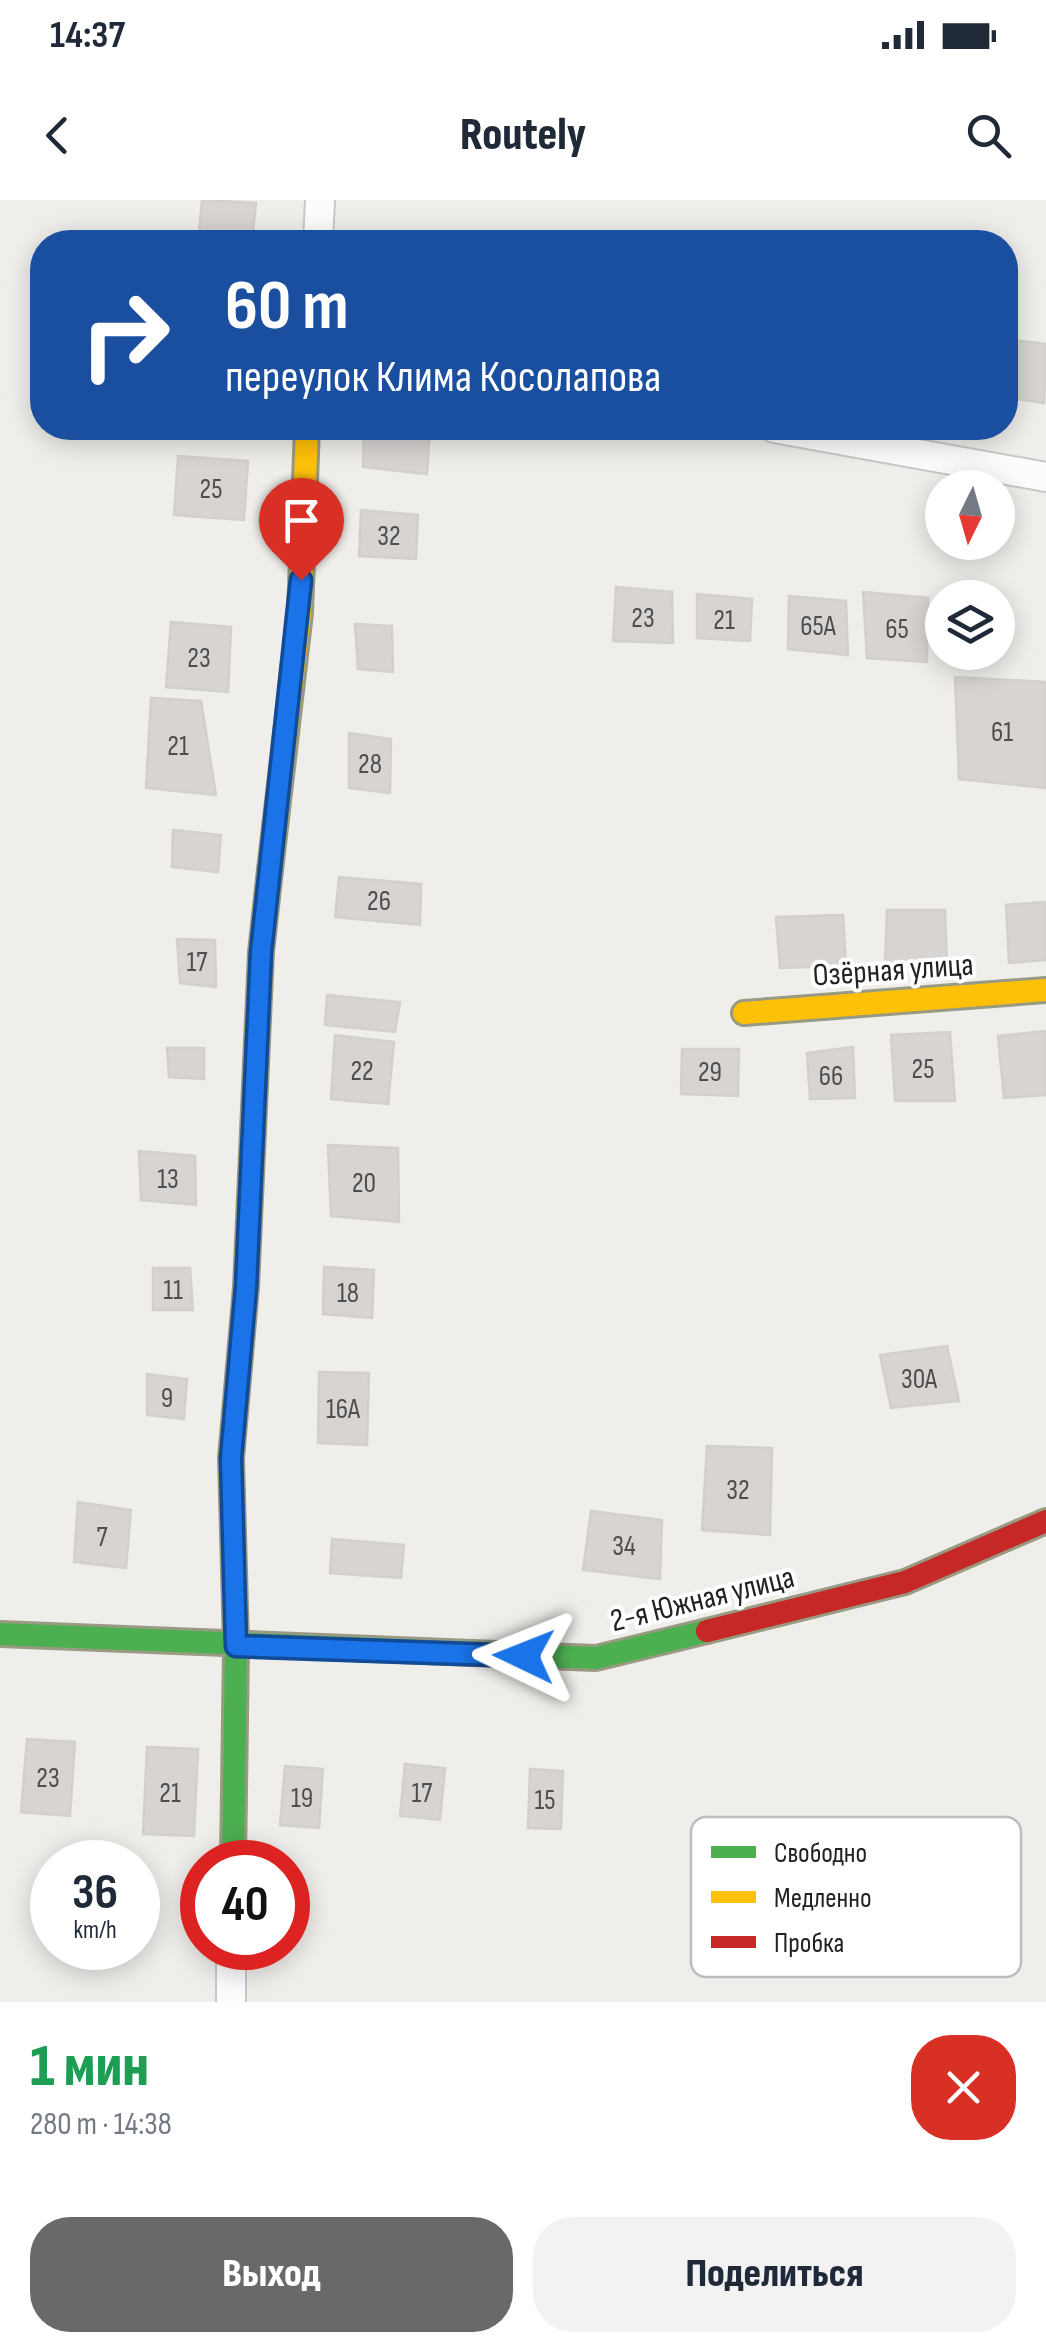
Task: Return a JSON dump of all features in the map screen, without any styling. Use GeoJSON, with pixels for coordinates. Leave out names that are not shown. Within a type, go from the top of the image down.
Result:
{"type":"FeatureCollection","features":[{"type":"Feature","properties":{"kind":"street"},"geometry":{"type":"LineString","coordinates":[[319,230],[320,200]]}},
{"type":"Feature","properties":{"kind":"street"},"geometry":{"type":"LineString","coordinates":[[233,1840],[236,1646],[231,1458],[246,1287],[261,952],[300,613],[307,440]]}},
{"type":"Feature","properties":{"kind":"street"},"geometry":{"type":"LineString","coordinates":[[841,440],[1046,477]]}},
{"type":"Feature","properties":{"kind":"street","name":"Озёрная улица"},"geometry":{"type":"LineString","coordinates":[[744,1013],[1046,990]]}},
{"type":"Feature","properties":{"kind":"street","name":"2-я Южная улица"},"geometry":{"type":"LineString","coordinates":[[0,1634],[596,1658],[905,1582],[1046,1522]]}},
{"type":"Feature","properties":{"kind":"street"},"geometry":{"type":"LineString","coordinates":[[231,2002],[232,1970]]}},
{"type":"Feature","properties":{"kind":"building"},"geometry":{"type":"Polygon","coordinates":[[[202,200],[256,203],[253,230],[199,230],[202,200]]]}},
{"type":"Feature","properties":{"kind":"building"},"geometry":{"type":"Polygon","coordinates":[[[1018,341],[1046,344],[1044,403],[1018,399],[1018,341]]]}},
{"type":"Feature","properties":{"kind":"building"},"geometry":{"type":"Polygon","coordinates":[[[364,440],[429,440],[427,474],[363,467],[364,440]]]}},
{"type":"Feature","properties":{"kind":"building"},"geometry":{"type":"Polygon","coordinates":[[[178,456],[248,461],[244,520],[174,515],[178,456]]]}},
{"type":"Feature","properties":{"kind":"building"},"geometry":{"type":"Polygon","coordinates":[[[361,510],[418,515],[416,559],[359,556],[361,510]]]}},
{"type":"Feature","properties":{"kind":"building"},"geometry":{"type":"Polygon","coordinates":[[[616,587],[672,592],[673,643],[613,641],[616,587]]]}},
{"type":"Feature","properties":{"kind":"building"},"geometry":{"type":"Polygon","coordinates":[[[863,592],[925,598],[925,662],[867,658],[863,592]]]}},
{"type":"Feature","properties":{"kind":"building"},"geometry":{"type":"Polygon","coordinates":[[[697,594],[752,599],[750,641],[697,638],[697,594]]]}},
{"type":"Feature","properties":{"kind":"building"},"geometry":{"type":"Polygon","coordinates":[[[789,596],[846,601],[848,655],[788,649],[789,596]]]}},
{"type":"Feature","properties":{"kind":"building"},"geometry":{"type":"Polygon","coordinates":[[[171,622],[231,627],[228,692],[166,687],[171,622]]]}},
{"type":"Feature","properties":{"kind":"building"},"geometry":{"type":"Polygon","coordinates":[[[355,624],[392,626],[393,672],[358,669],[355,624]]]}},
{"type":"Feature","properties":{"kind":"building"},"geometry":{"type":"Polygon","coordinates":[[[955,677],[1046,682],[1046,788],[959,779],[955,677]]]}},
{"type":"Feature","properties":{"kind":"building"},"geometry":{"type":"Polygon","coordinates":[[[151,698],[201,701],[216,795],[146,788],[151,698]]]}},
{"type":"Feature","properties":{"kind":"building"},"geometry":{"type":"Polygon","coordinates":[[[349,733],[391,739],[390,793],[349,788],[349,733]]]}},
{"type":"Feature","properties":{"kind":"building"},"geometry":{"type":"Polygon","coordinates":[[[173,830],[221,835],[218,872],[172,867],[173,830]]]}},
{"type":"Feature","properties":{"kind":"building"},"geometry":{"type":"Polygon","coordinates":[[[339,877],[421,884],[420,925],[335,917],[339,877]]]}},
{"type":"Feature","properties":{"kind":"building"},"geometry":{"type":"Polygon","coordinates":[[[1046,902],[1046,960],[1009,963],[1006,905],[1046,902]]]}},
{"type":"Feature","properties":{"kind":"building"},"geometry":{"type":"Polygon","coordinates":[[[887,910],[945,910],[947,965],[885,963],[887,910]]]}},
{"type":"Feature","properties":{"kind":"building"},"geometry":{"type":"Polygon","coordinates":[[[843,915],[846,966],[780,968],[776,917],[843,915]]]}},
{"type":"Feature","properties":{"kind":"building"},"geometry":{"type":"Polygon","coordinates":[[[177,939],[215,940],[216,987],[180,983],[177,939]]]}},
{"type":"Feature","properties":{"kind":"building"},"geometry":{"type":"Polygon","coordinates":[[[327,995],[400,1002],[395,1032],[325,1025],[327,995]]]}},
{"type":"Feature","properties":{"kind":"building"},"geometry":{"type":"Polygon","coordinates":[[[1046,1031],[1046,1095],[1004,1098],[998,1036],[1046,1031]]]}},
{"type":"Feature","properties":{"kind":"building"},"geometry":{"type":"Polygon","coordinates":[[[950,1032],[955,1101],[895,1101],[891,1035],[950,1032]]]}},
{"type":"Feature","properties":{"kind":"building"},"geometry":{"type":"Polygon","coordinates":[[[335,1035],[394,1042],[388,1104],[331,1099],[335,1035]]]}},
{"type":"Feature","properties":{"kind":"building"},"geometry":{"type":"Polygon","coordinates":[[[853,1047],[855,1098],[810,1099],[807,1053],[853,1047]]]}},
{"type":"Feature","properties":{"kind":"building"},"geometry":{"type":"Polygon","coordinates":[[[167,1048],[204,1048],[204,1079],[169,1077],[167,1048]]]}},
{"type":"Feature","properties":{"kind":"building"},"geometry":{"type":"Polygon","coordinates":[[[682,1049],[739,1049],[738,1096],[681,1094],[682,1049]]]}},
{"type":"Feature","properties":{"kind":"building"},"geometry":{"type":"Polygon","coordinates":[[[328,1145],[398,1148],[399,1222],[331,1216],[328,1145]]]}},
{"type":"Feature","properties":{"kind":"building"},"geometry":{"type":"Polygon","coordinates":[[[139,1151],[195,1156],[196,1205],[141,1200],[139,1151]]]}},
{"type":"Feature","properties":{"kind":"building"},"geometry":{"type":"Polygon","coordinates":[[[324,1267],[374,1270],[372,1318],[323,1314],[324,1267]]]}},
{"type":"Feature","properties":{"kind":"building"},"geometry":{"type":"Polygon","coordinates":[[[153,1268],[190,1268],[193,1310],[153,1310],[153,1268]]]}},
{"type":"Feature","properties":{"kind":"building"},"geometry":{"type":"Polygon","coordinates":[[[947,1346],[959,1401],[891,1408],[880,1355],[947,1346]]]}},
{"type":"Feature","properties":{"kind":"building"},"geometry":{"type":"Polygon","coordinates":[[[319,1372],[369,1373],[367,1445],[318,1443],[319,1372]]]}},
{"type":"Feature","properties":{"kind":"building"},"geometry":{"type":"Polygon","coordinates":[[[147,1374],[187,1379],[184,1419],[147,1415],[147,1374]]]}},
{"type":"Feature","properties":{"kind":"building"},"geometry":{"type":"Polygon","coordinates":[[[707,1446],[772,1448],[770,1535],[702,1530],[707,1446]]]}},
{"type":"Feature","properties":{"kind":"building"},"geometry":{"type":"Polygon","coordinates":[[[78,1502],[131,1510],[126,1568],[74,1562],[78,1502]]]}},
{"type":"Feature","properties":{"kind":"building"},"geometry":{"type":"Polygon","coordinates":[[[591,1511],[662,1520],[660,1579],[583,1570],[591,1511]]]}},
{"type":"Feature","properties":{"kind":"building"},"geometry":{"type":"Polygon","coordinates":[[[332,1539],[404,1545],[401,1578],[330,1573],[332,1539]]]}},
{"type":"Feature","properties":{"kind":"building"},"geometry":{"type":"Polygon","coordinates":[[[27,1739],[75,1742],[70,1816],[21,1812],[27,1739]]]}},
{"type":"Feature","properties":{"kind":"building"},"geometry":{"type":"Polygon","coordinates":[[[147,1747],[198,1749],[194,1836],[143,1834],[147,1747]]]}},
{"type":"Feature","properties":{"kind":"building"},"geometry":{"type":"Polygon","coordinates":[[[405,1764],[445,1768],[440,1820],[400,1816],[405,1764]]]}},
{"type":"Feature","properties":{"kind":"building"},"geometry":{"type":"Polygon","coordinates":[[[285,1766],[323,1769],[319,1828],[280,1825],[285,1766]]]}},
{"type":"Feature","properties":{"kind":"building"},"geometry":{"type":"Polygon","coordinates":[[[530,1769],[563,1771],[561,1829],[528,1828],[530,1769]]]}},
{"type":"Feature","properties":{"kind":"traffic: fast"},"geometry":{"type":"LineString","coordinates":[[233,1840],[236,1646],[231,1458],[246,1287],[261,952],[270,870]]}},
{"type":"Feature","properties":{"kind":"traffic: fast"},"geometry":{"type":"LineString","coordinates":[[0,1634],[596,1658],[707,1631]]}},
{"type":"Feature","properties":{"kind":"traffic: slow"},"geometry":{"type":"LineString","coordinates":[[270,870],[300,613],[307,440]]}},
{"type":"Feature","properties":{"kind":"traffic: slow"},"geometry":{"type":"LineString","coordinates":[[744,1013],[1046,990]]}},
{"type":"Feature","properties":{"kind":"traffic: jam"},"geometry":{"type":"LineString","coordinates":[[707,1631],[905,1582],[1046,1521]]}},
{"type":"Feature","properties":{"kind":"route"},"geometry":{"type":"LineString","coordinates":[[301,580],[261,952],[246,1287],[231,1458],[236,1646],[524,1656]]}}]}
